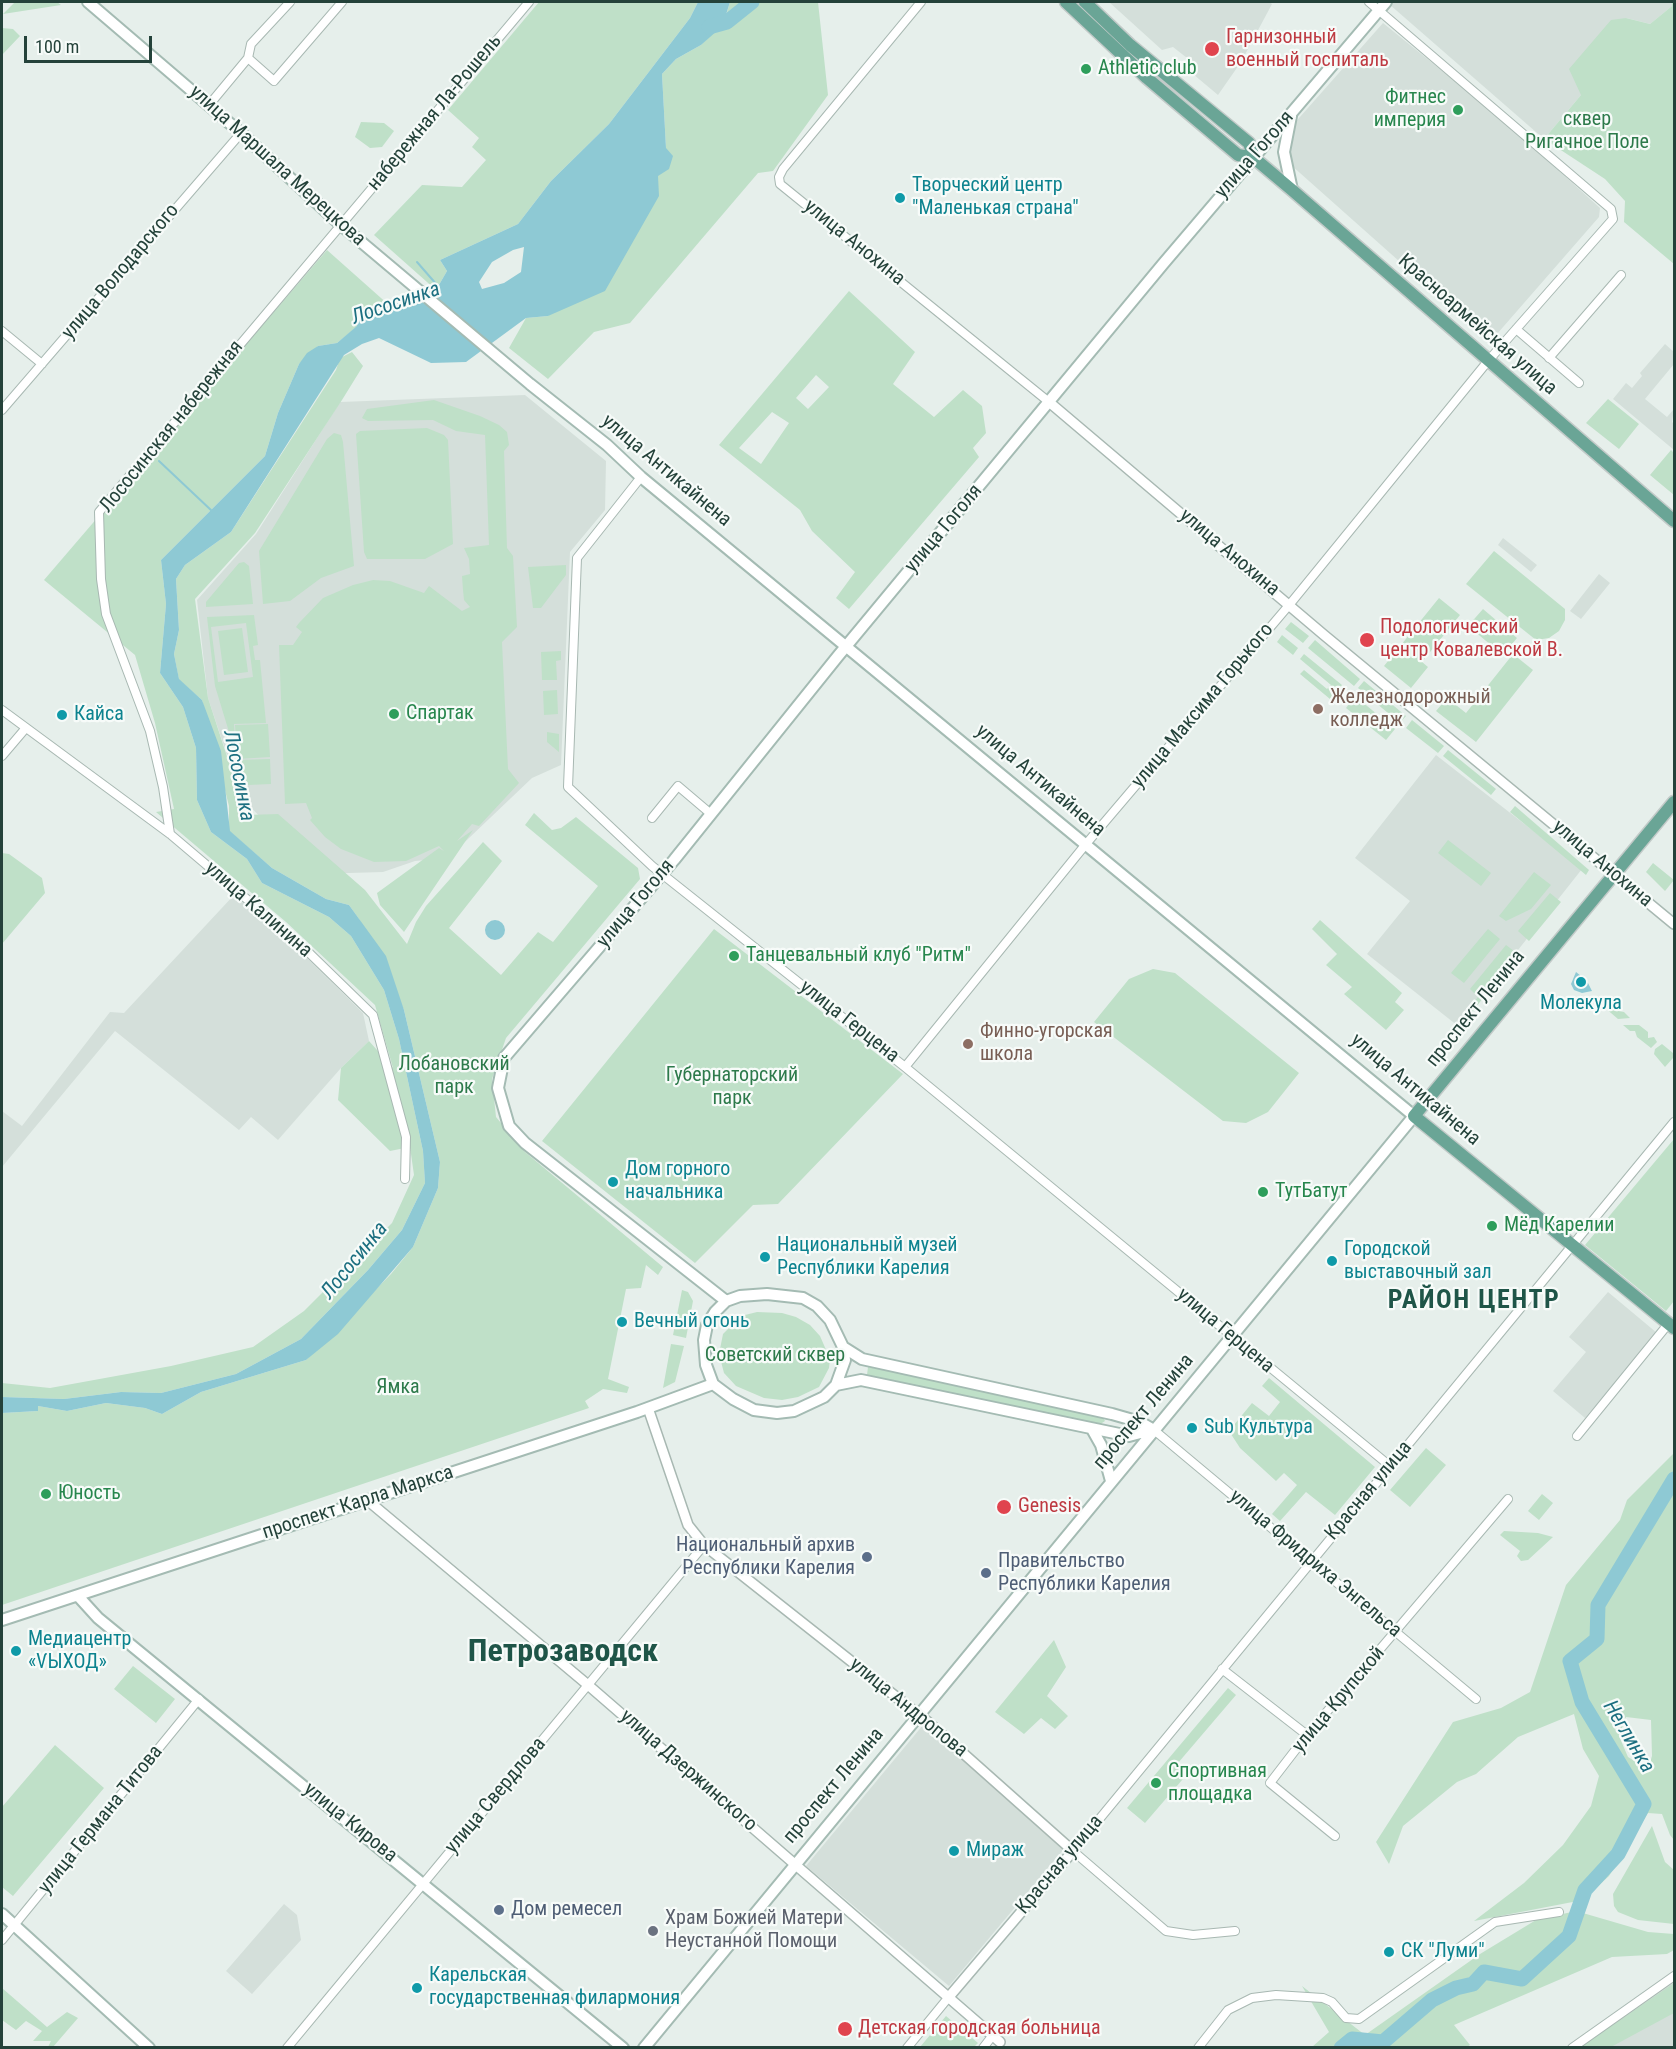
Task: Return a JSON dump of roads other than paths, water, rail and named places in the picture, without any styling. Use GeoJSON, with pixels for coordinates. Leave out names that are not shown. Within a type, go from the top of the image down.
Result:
{"type":"FeatureCollection","features":[{"type":"Feature","properties":{"kind":"main road","name":"улица Маршала Мерецкова"},"geometry":{"type":"LineString","coordinates":[[88,2],[209,105],[384,261]]}},
{"type":"Feature","properties":{"kind":"main road","name":"Красноармейская улица"},"geometry":{"type":"LineString","coordinates":[[1066,2],[1123,57],[1238,155],[1254,158],[1674,521]]}},
{"type":"Feature","properties":{"kind":"main road","name":"Красноармейская улица"},"geometry":{"type":"LineString","coordinates":[[1085,2],[1130,45],[1249,143],[1254,158]]}},
{"type":"Feature","properties":{"kind":"main road","name":"улица Гоголя"},"geometry":{"type":"LineString","coordinates":[[726,1301],[525,1143],[509,1126],[498,1088],[504,1058],[662,874],[846,646],[1383,5]]}},
{"type":"Feature","properties":{"kind":"main road"},"geometry":{"type":"LineString","coordinates":[[1292,113],[1284,152],[1292,190]]}},
{"type":"Feature","properties":{"kind":"main road","name":"улица Антикайнена"},"geometry":{"type":"LineString","coordinates":[[384,261],[530,384],[607,445],[641,477],[1414,1116],[1672,1325]]}},
{"type":"Feature","properties":{"kind":"main road","name":"проспект Ленина"},"geometry":{"type":"LineString","coordinates":[[644,2048],[1674,802]]}},
{"type":"Feature","properties":{"kind":"main road"},"geometry":{"type":"LineString","coordinates":[[767,1294],[804,1298],[817,1306],[830,1320],[843,1347],[845,1360],[836,1385],[824,1397],[809,1406],[777,1413],[754,1410],[732,1399],[713,1384],[706,1365],[704,1340],[711,1318],[726,1301],[741,1296],[767,1294]]}},
{"type":"Feature","properties":{"kind":"main road","name":"улица Фридриха Энгельса"},"geometry":{"type":"LineString","coordinates":[[843,1347],[862,1359],[1112,1414],[1140,1422],[1154,1430]]}},
{"type":"Feature","properties":{"kind":"main road"},"geometry":{"type":"LineString","coordinates":[[836,1385],[861,1380],[1107,1432],[1139,1435],[1154,1430]]}},
{"type":"Feature","properties":{"kind":"main road","name":"проспект Карла Маркса"},"geometry":{"type":"LineString","coordinates":[[2,1620],[648,1408],[713,1384]]}},
{"type":"Feature","properties":{"kind":"main road"},"geometry":{"type":"LineString","coordinates":[[1107,1432],[1113,1424],[1112,1414]]}},
{"type":"Feature","properties":{"kind":"main road"},"geometry":{"type":"LineString","coordinates":[[1092,1429],[1101,1445],[1111,1481]]}},
{"type":"Feature","properties":{"kind":"main road","name":"улица Кирова"},"geometry":{"type":"LineString","coordinates":[[78,1596],[98,1618],[623,2048]]}},
{"type":"Feature","properties":{"kind":"main road"},"geometry":{"type":"LineString","coordinates":[[2,1914],[149,2048]]}},
{"type":"Feature","properties":{"kind":"street"},"geometry":{"type":"LineString","coordinates":[[209,105],[248,58],[251,44],[290,2]]}},
{"type":"Feature","properties":{"kind":"street"},"geometry":{"type":"LineString","coordinates":[[248,58],[274,81],[342,2]]}},
{"type":"Feature","properties":{"kind":"street","name":"набережная Ла-Рошель"},"geometry":{"type":"LineString","coordinates":[[341,225],[529,2]]}},
{"type":"Feature","properties":{"kind":"street","name":"улица Анохина"},"geometry":{"type":"LineString","coordinates":[[921,2],[783,169],[779,177],[780,184],[1049,402],[1674,924]]}},
{"type":"Feature","properties":{"kind":"street"},"geometry":{"type":"LineString","coordinates":[[1370,2],[1383,5]]}},
{"type":"Feature","properties":{"kind":"street","name":"улица Максима Горького"},"geometry":{"type":"LineString","coordinates":[[905,1066],[1086,844],[1290,604],[1488,362],[1613,219],[1611,208],[1507,118],[1383,5]]}},
{"type":"Feature","properties":{"kind":"street","name":"улица Володарского"},"geometry":{"type":"LineString","coordinates":[[2,410],[241,133]]}},
{"type":"Feature","properties":{"kind":"street","name":"Лососинская набережная"},"geometry":{"type":"LineString","coordinates":[[170,834],[163,787],[150,731],[106,614],[101,579],[99,512],[341,225]]}},
{"type":"Feature","properties":{"kind":"street"},"geometry":{"type":"LineString","coordinates":[[1549,358],[1621,274]]}},
{"type":"Feature","properties":{"kind":"street"},"geometry":{"type":"LineString","coordinates":[[1516,329],[1579,383]]}},
{"type":"Feature","properties":{"kind":"street"},"geometry":{"type":"LineString","coordinates":[[2,331],[42,364]]}},
{"type":"Feature","properties":{"kind":"street","name":"улица Герцена"},"geometry":{"type":"LineString","coordinates":[[641,477],[577,558],[568,787],[662,874],[905,1066],[1390,1466]]}},
{"type":"Feature","properties":{"kind":"street","name":"улица Калинина"},"geometry":{"type":"LineString","coordinates":[[2,710],[170,834],[301,945],[373,1015],[406,1137],[405,1179]]}},
{"type":"Feature","properties":{"kind":"street"},"geometry":{"type":"LineString","coordinates":[[2,756],[25,729]]}},
{"type":"Feature","properties":{"kind":"street"},"geometry":{"type":"LineString","coordinates":[[652,818],[678,786],[711,814]]}},
{"type":"Feature","properties":{"kind":"street","name":"Красная улица"},"geometry":{"type":"LineString","coordinates":[[948,1998],[1674,1122]]}},
{"type":"Feature","properties":{"kind":"street"},"geometry":{"type":"LineString","coordinates":[[1578,1436],[1672,1325]]}},
{"type":"Feature","properties":{"kind":"street","name":"улица Андропова"},"geometry":{"type":"LineString","coordinates":[[648,1408],[688,1525],[704,1545],[920,1714],[1072,1851],[1166,1931],[1193,1935],[1235,1931]]}},
{"type":"Feature","properties":{"kind":"street","name":"улица Фридриха Энгельса"},"geometry":{"type":"LineString","coordinates":[[1154,1430],[1476,1699]]}},
{"type":"Feature","properties":{"kind":"street","name":"улица Дзержинского"},"geometry":{"type":"LineString","coordinates":[[366,1499],[588,1685],[1000,2041]]}},
{"type":"Feature","properties":{"kind":"street","name":"улица Крупской"},"geometry":{"type":"LineString","coordinates":[[1335,1836],[1270,1783],[1307,1735],[1508,1499]]}},
{"type":"Feature","properties":{"kind":"street","name":"улица Свердлова"},"geometry":{"type":"LineString","coordinates":[[287,2048],[704,1545]]}},
{"type":"Feature","properties":{"kind":"street"},"geometry":{"type":"LineString","coordinates":[[1222,1669],[1307,1735]]}},
{"type":"Feature","properties":{"kind":"street","name":"улица Германа Титова"},"geometry":{"type":"LineString","coordinates":[[2,1940],[199,1699]]}},
{"type":"Feature","properties":{"kind":"street"},"geometry":{"type":"LineString","coordinates":[[1198,2048],[1228,2010],[1252,1998],[1276,1995],[1323,1998],[1332,2002],[1346,2018],[1359,2019],[1496,1922],[1559,1912]]}},
{"type":"Feature","properties":{"kind":"street"},"geometry":{"type":"LineString","coordinates":[[1572,2048],[1674,1976]]}},
{"type":"Feature","properties":{"kind":"street"},"geometry":{"type":"LineString","coordinates":[[907,2048],[948,1998]]}},
{"type":"Feature","properties":{"kind":"street"},"geometry":{"type":"LineString","coordinates":[[983,2048],[1000,2041]]}},
{"type":"Feature","properties":{"kind":"water"},"geometry":{"type":"Polygon","coordinates":[[[698,2],[730,2],[725,18],[727,22],[701,45],[676,59],[662,74],[666,148],[673,156],[669,169],[658,176],[659,196],[605,291],[548,316],[526,318],[466,362],[431,363],[379,338],[362,344],[344,355],[231,532],[185,565],[176,579],[179,630],[174,654],[179,679],[202,700],[221,751],[230,831],[272,868],[326,899],[349,905],[386,956],[404,1010],[440,1162],[438,1188],[413,1247],[338,1334],[306,1360],[201,1392],[162,1414],[145,1408],[106,1403],[67,1411],[38,1406],[38,1411],[2,1413],[2,1397],[64,1399],[121,1392],[161,1393],[236,1374],[301,1339],[368,1270],[402,1230],[425,1183],[423,1151],[399,1039],[384,990],[351,936],[329,917],[262,883],[247,859],[211,832],[197,800],[196,748],[183,707],[160,673],[166,604],[161,560],[265,456],[278,413],[299,364],[307,353],[318,346],[337,343],[357,326],[360,306],[370,312],[436,290],[447,271],[440,260],[518,224],[551,181],[609,124],[690,18],[698,2]],[[524,247],[513,250],[492,262],[479,282],[482,289],[504,283],[521,272],[524,247]]]}},
{"type":"Feature","properties":{"kind":"water"},"geometry":{"type":"Polygon","coordinates":[[[495,920],[502,923],[505,930],[502,937],[495,940],[488,937],[485,930],[488,923],[495,920]]]}},
{"type":"Feature","properties":{"kind":"water"},"geometry":{"type":"Polygon","coordinates":[[[1576,972],[1581,976],[1576,982],[1580,987],[1587,981],[1592,991],[1582,993],[1574,990],[1571,984],[1576,972]]]}},
{"type":"Feature","properties":{"kind":"waterway","name":"Лососинка"},"geometry":{"type":"LineString","coordinates":[[709,27],[727,22],[752,2]]}},
{"type":"Feature","properties":{"kind":"waterway"},"geometry":{"type":"LineString","coordinates":[[417,262],[437,285]]}},
{"type":"Feature","properties":{"kind":"waterway"},"geometry":{"type":"LineString","coordinates":[[159,461],[212,511]]}},
{"type":"Feature","properties":{"kind":"waterway","name":"Неглинка"},"geometry":{"type":"LineString","coordinates":[[1341,2048],[1352,2039],[1383,2042],[1432,2000],[1456,1988],[1473,1984],[1484,1972],[1522,1979],[1569,1936],[1585,1890],[1618,1854],[1644,1804],[1582,1702],[1570,1661],[1597,1639],[1598,1605],[1674,1479]]}},
{"type":"Feature","properties":{"kind":"place","name":"Гарнизонный военный госпиталь"},"geometry":{"type":"Point","coordinates":[1212,49]}},
{"type":"Feature","properties":{"kind":"place","name":"Athletic club"},"geometry":{"type":"Point","coordinates":[1086,69]}},
{"type":"Feature","properties":{"kind":"place","name":"Фитнес империя"},"geometry":{"type":"Point","coordinates":[1458,110]}},
{"type":"Feature","properties":{"kind":"place","name":"Творческий центр \"Маленькая страна\""},"geometry":{"type":"Point","coordinates":[900,198]}},
{"type":"Feature","properties":{"kind":"place","name":"Подологический центр Ковалевской В."},"geometry":{"type":"Point","coordinates":[1367,640]}},
{"type":"Feature","properties":{"kind":"place","name":"Железнодорожный колледж"},"geometry":{"type":"Point","coordinates":[1318,709]}},
{"type":"Feature","properties":{"kind":"place","name":"Спартак"},"geometry":{"type":"Point","coordinates":[394,714]}},
{"type":"Feature","properties":{"kind":"place","name":"Кайса"},"geometry":{"type":"Point","coordinates":[62,715]}},
{"type":"Feature","properties":{"kind":"place","name":"Танцевальный клуб \"Ритм\""},"geometry":{"type":"Point","coordinates":[734,956]}},
{"type":"Feature","properties":{"kind":"place","name":"Молекула"},"geometry":{"type":"Point","coordinates":[1581,982]}},
{"type":"Feature","properties":{"kind":"place","name":"Финно-угорская школа"},"geometry":{"type":"Point","coordinates":[968,1044]}},
{"type":"Feature","properties":{"kind":"place","name":"Дом горного начальника"},"geometry":{"type":"Point","coordinates":[613,1182]}},
{"type":"Feature","properties":{"kind":"place","name":"ТутБатут"},"geometry":{"type":"Point","coordinates":[1263,1192]}},
{"type":"Feature","properties":{"kind":"place","name":"Мёд Карелии"},"geometry":{"type":"Point","coordinates":[1492,1226]}},
{"type":"Feature","properties":{"kind":"place","name":"Национальный музей Республики Карелия"},"geometry":{"type":"Point","coordinates":[765,1257]}},
{"type":"Feature","properties":{"kind":"place","name":"Городской выставочный зал"},"geometry":{"type":"Point","coordinates":[1332,1261]}},
{"type":"Feature","properties":{"kind":"place","name":"Вечный огонь"},"geometry":{"type":"Point","coordinates":[622,1322]}},
{"type":"Feature","properties":{"kind":"place","name":"Sub Культура"},"geometry":{"type":"Point","coordinates":[1192,1428]}},
{"type":"Feature","properties":{"kind":"place","name":"Юность"},"geometry":{"type":"Point","coordinates":[46,1494]}},
{"type":"Feature","properties":{"kind":"place","name":"Genesis"},"geometry":{"type":"Point","coordinates":[1004,1507]}},
{"type":"Feature","properties":{"kind":"place","name":"Национальный архив Республики Карелия"},"geometry":{"type":"Point","coordinates":[867,1557]}},
{"type":"Feature","properties":{"kind":"place","name":"Правительство Республики Карелия"},"geometry":{"type":"Point","coordinates":[986,1573]}},
{"type":"Feature","properties":{"kind":"place","name":"Медиацентр «ѴЫХОД»"},"geometry":{"type":"Point","coordinates":[16,1651]}},
{"type":"Feature","properties":{"kind":"place","name":"Спортивная площадка"},"geometry":{"type":"Point","coordinates":[1156,1783]}},
{"type":"Feature","properties":{"kind":"place","name":"Мираж"},"geometry":{"type":"Point","coordinates":[954,1851]}},
{"type":"Feature","properties":{"kind":"place","name":"Дом ремесел"},"geometry":{"type":"Point","coordinates":[499,1910]}},
{"type":"Feature","properties":{"kind":"place","name":"Храм Божией Матери Неустанной Помощи"},"geometry":{"type":"Point","coordinates":[653,1931]}},
{"type":"Feature","properties":{"kind":"place","name":"СК \"Луми\""},"geometry":{"type":"Point","coordinates":[1389,1952]}},
{"type":"Feature","properties":{"kind":"place","name":"Карельская государственная филармония"},"geometry":{"type":"Point","coordinates":[417,1988]}},
{"type":"Feature","properties":{"kind":"place","name":"Детская городская больница"},"geometry":{"type":"Point","coordinates":[845,2029]}},
{"type":"Feature","properties":{"kind":"district","name":"РАЙОН ЦЕНТР"},"geometry":{"type":"Point","coordinates":[1474,1301]}},
{"type":"Feature","properties":{"kind":"district","name":"Петрозаводск"},"geometry":{"type":"Point","coordinates":[563,1653]}},
{"type":"Feature","properties":{"kind":"park label","name":"сквер Ригачное Поле"},"geometry":{"type":"Point","coordinates":[1587,132]}},
{"type":"Feature","properties":{"kind":"park label","name":"Лобановский парк"},"geometry":{"type":"Point","coordinates":[454,1076]}},
{"type":"Feature","properties":{"kind":"park label","name":"Губернаторский парк"},"geometry":{"type":"Point","coordinates":[732,1088]}},
{"type":"Feature","properties":{"kind":"park label","name":"Советский сквер"},"geometry":{"type":"Point","coordinates":[775,1356]}},
{"type":"Feature","properties":{"kind":"park label","name":"Ямка"},"geometry":{"type":"Point","coordinates":[398,1388]}}]}
